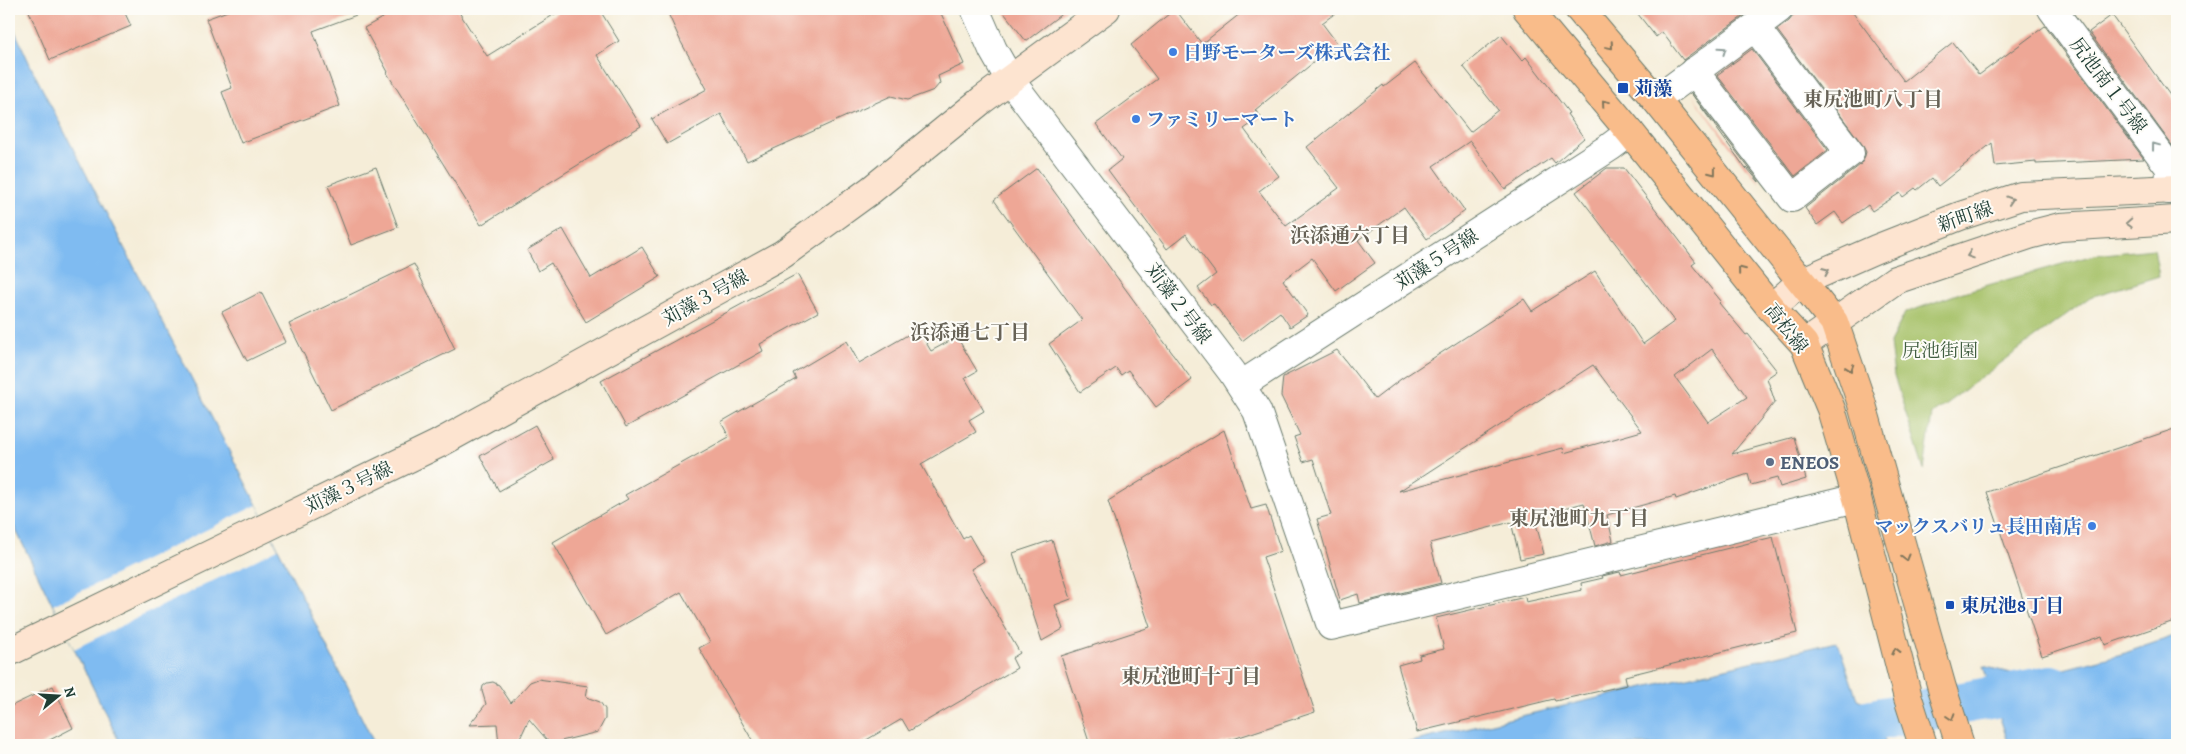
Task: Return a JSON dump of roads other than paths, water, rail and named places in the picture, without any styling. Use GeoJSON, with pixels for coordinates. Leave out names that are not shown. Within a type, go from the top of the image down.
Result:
{"type":"FeatureCollection","features":[{"type":"Feature","properties":{"kind":"main road","name":"高松線"},"geometry":{"type":"LineString","coordinates":[[1527,9],[1630,132],[1771,308],[1804,344],[1832,409],[1857,498],[1908,698],[1923,745]]}},
{"type":"Feature","properties":{"kind":"main road","name":"高松線"},"geometry":{"type":"LineString","coordinates":[[1579,9],[1656,100],[1834,322],[1868,427],[1960,745]]}},
{"type":"Feature","properties":{"kind":"street","name":"苅藻２号線"},"geometry":{"type":"LineString","coordinates":[[975,9],[993,50],[1010,80],[1241,384],[1257,411],[1331,626],[1857,498]]}},
{"type":"Feature","properties":{"kind":"street","name":"苅藻３号線"},"geometry":{"type":"LineString","coordinates":[[9,652],[438,444],[782,254],[871,190],[1010,80],[1106,9]]}},
{"type":"Feature","properties":{"kind":"street"},"geometry":{"type":"LineString","coordinates":[[1656,100],[1779,9]]}},
{"type":"Feature","properties":{"kind":"street","name":"尻池南１号線"},"geometry":{"type":"LineString","coordinates":[[2052,9],[2170,168],[2173,190]]}},
{"type":"Feature","properties":{"kind":"street"},"geometry":{"type":"LineString","coordinates":[[1694,71],[1792,198],[1850,153],[1755,27]]}},
{"type":"Feature","properties":{"kind":"street","name":"苅藻５号線"},"geometry":{"type":"LineString","coordinates":[[1241,384],[1602,152],[1630,132]]}},
{"type":"Feature","properties":{"kind":"street","name":"新町線"},"geometry":{"type":"LineString","coordinates":[[1771,308],[1801,282],[1876,249],[1960,216],[2021,196],[2173,190]]}},
{"type":"Feature","properties":{"kind":"street","name":"新町線"},"geometry":{"type":"LineString","coordinates":[[1804,344],[1895,280],[2029,235],[2060,227],[2177,220]]}},
{"type":"Feature","properties":{"kind":"water"},"geometry":{"type":"Polygon","coordinates":[[[9,18],[33,71],[259,509],[375,745],[121,745],[9,516],[9,18]]]}},
{"type":"Feature","properties":{"kind":"water"},"geometry":{"type":"Polygon","coordinates":[[[2177,635],[2177,745],[2009,745],[1983,666],[2029,678],[2122,654],[2177,635]]]}},
{"type":"Feature","properties":{"kind":"water"},"geometry":{"type":"Polygon","coordinates":[[[1836,642],[1857,699],[1873,706],[1886,745],[1398,745],[1836,642]]]}},
{"type":"Feature","properties":{"kind":"waterway"},"geometry":{"type":"LineString","coordinates":[[1765,745],[1836,727],[2052,686]]}},
{"type":"Feature","properties":{"kind":"place","name":"日野モーターズ株式会社"},"geometry":{"type":"Point","coordinates":[1173,52]}},
{"type":"Feature","properties":{"kind":"place","name":"苅藻"},"geometry":{"type":"Point","coordinates":[1623,88]}},
{"type":"Feature","properties":{"kind":"place","name":"ファミリーマート"},"geometry":{"type":"Point","coordinates":[1136,119]}},
{"type":"Feature","properties":{"kind":"place","name":"ENEOS"},"geometry":{"type":"Point","coordinates":[1770,462]}},
{"type":"Feature","properties":{"kind":"place","name":"マックスバリュ長田南店"},"geometry":{"type":"Point","coordinates":[2092,526]}},
{"type":"Feature","properties":{"kind":"place","name":"東尻池8丁目"},"geometry":{"type":"Point","coordinates":[1950,605]}},
{"type":"Feature","properties":{"kind":"district","name":"東尻池町八丁目"},"geometry":{"type":"Point","coordinates":[1873,99]}},
{"type":"Feature","properties":{"kind":"district","name":"浜添通六丁目"},"geometry":{"type":"Point","coordinates":[1350,235]}},
{"type":"Feature","properties":{"kind":"district","name":"浜添通七丁目"},"geometry":{"type":"Point","coordinates":[970,332]}},
{"type":"Feature","properties":{"kind":"district","name":"東尻池町九丁目"},"geometry":{"type":"Point","coordinates":[1579,518]}},
{"type":"Feature","properties":{"kind":"district","name":"東尻池町十丁目"},"geometry":{"type":"Point","coordinates":[1191,676]}},
{"type":"Feature","properties":{"kind":"park label","name":"尻池街園"},"geometry":{"type":"Point","coordinates":[1940,350]}}]}
